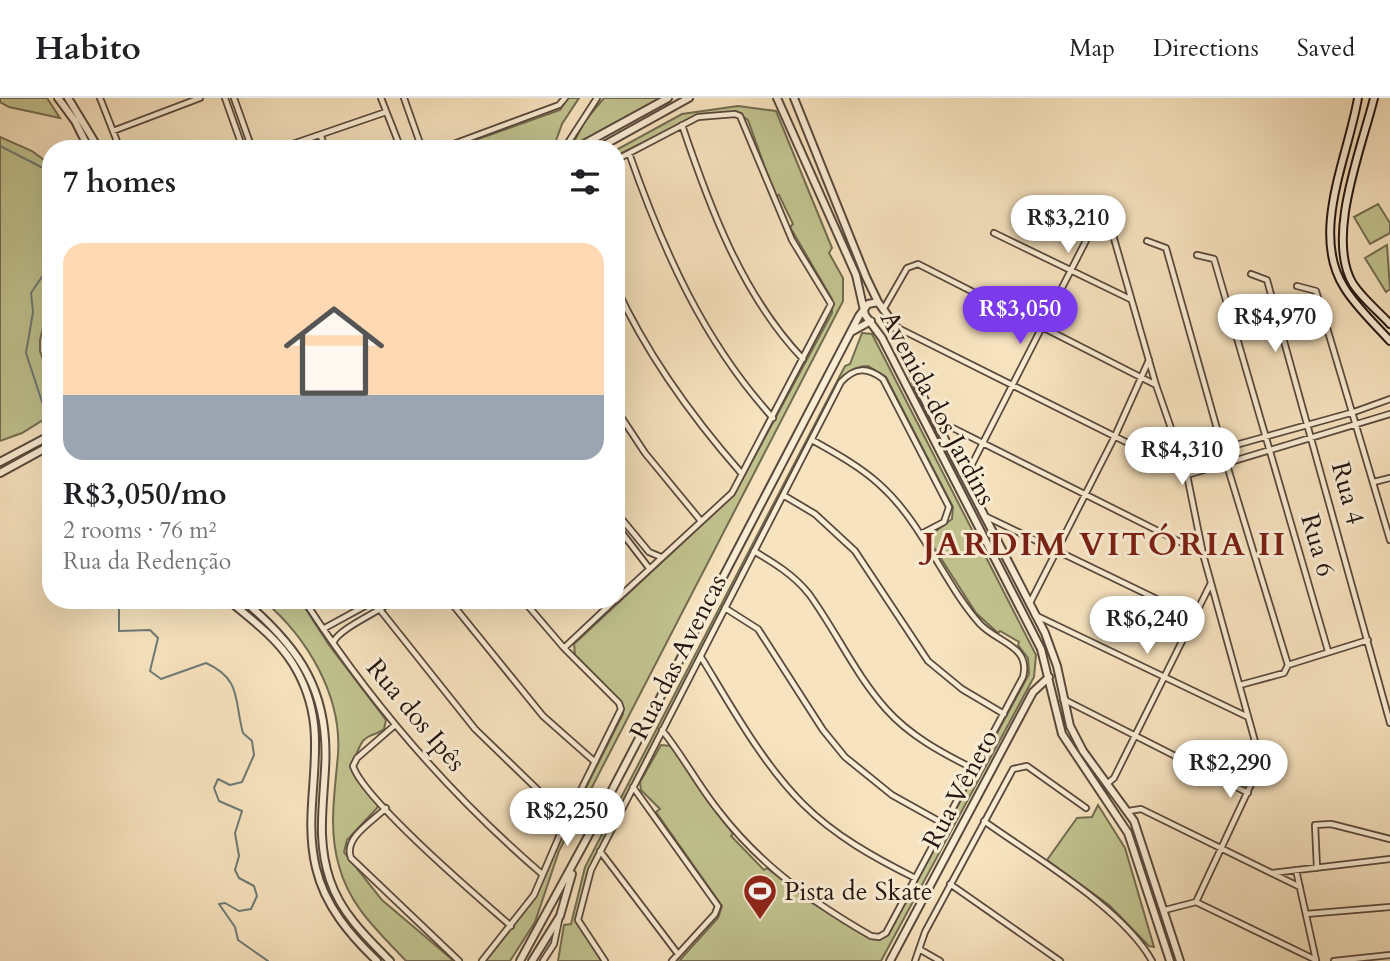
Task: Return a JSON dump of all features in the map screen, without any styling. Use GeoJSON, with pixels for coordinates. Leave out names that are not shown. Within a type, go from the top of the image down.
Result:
{"type":"FeatureCollection","features":[{"type":"Feature","properties":{"kind":"street"},"geometry":{"type":"LineString","coordinates":[[58,98],[75,121],[84,140]]}},
{"type":"Feature","properties":{"kind":"street"},"geometry":{"type":"LineString","coordinates":[[68,98],[94,140]]}},
{"type":"Feature","properties":{"kind":"street"},"geometry":{"type":"LineString","coordinates":[[100,98],[116,140]]}},
{"type":"Feature","properties":{"kind":"street"},"geometry":{"type":"LineString","coordinates":[[113,131],[200,98]]}},
{"type":"Feature","properties":{"kind":"street"},"geometry":{"type":"LineString","coordinates":[[225,98],[239,140]]}},
{"type":"Feature","properties":{"kind":"street"},"geometry":{"type":"LineString","coordinates":[[234,98],[249,140]]}},
{"type":"Feature","properties":{"kind":"street"},"geometry":{"type":"LineString","coordinates":[[381,98],[397,140]]}},
{"type":"Feature","properties":{"kind":"street"},"geometry":{"type":"LineString","coordinates":[[404,98],[419,140]]}},
{"type":"Feature","properties":{"kind":"street"},"geometry":{"type":"LineString","coordinates":[[464,140],[559,105],[565,98]]}},
{"type":"Feature","properties":{"kind":"street"},"geometry":{"type":"LineString","coordinates":[[570,140],[597,98]]}},
{"type":"Feature","properties":{"kind":"street"},"geometry":{"type":"LineString","coordinates":[[591,140],[668,98]]}},
{"type":"Feature","properties":{"kind":"street"},"geometry":{"type":"LineString","coordinates":[[613,140],[689,98]]}},
{"type":"Feature","properties":{"kind":"street","name":"Avenida dos Jardins"},"geometry":{"type":"LineString","coordinates":[[777,98],[783,105],[856,275],[865,314],[882,338],[1041,649],[1059,726],[1075,758],[1111,804],[1128,833],[1169,959]]}},
{"type":"Feature","properties":{"kind":"street","name":"Avenida dos Jardins"},"geometry":{"type":"LineString","coordinates":[[794,98],[878,302],[896,327],[918,387],[1030,603],[1057,666],[1070,726],[1083,751],[1129,811],[1143,842],[1179,958]]}},
{"type":"Feature","properties":{"kind":"street"},"geometry":{"type":"LineString","coordinates":[[1358,98],[1332,214],[1329,250],[1343,285],[1390,341]]}},
{"type":"Feature","properties":{"kind":"street"},"geometry":{"type":"LineString","coordinates":[[1374,98],[1344,218],[1343,256],[1352,283],[1390,324]]}},
{"type":"Feature","properties":{"kind":"street"},"geometry":{"type":"LineString","coordinates":[[308,140],[386,112]]}},
{"type":"Feature","properties":{"kind":"street"},"geometry":{"type":"LineString","coordinates":[[625,155],[698,117],[735,114],[743,120],[765,181],[792,240],[830,299],[830,309],[732,493],[625,592]]}},
{"type":"Feature","properties":{"kind":"street"},"geometry":{"type":"LineString","coordinates":[[682,125],[703,188],[730,250],[762,308],[782,337],[803,359]]}},
{"type":"Feature","properties":{"kind":"street"},"geometry":{"type":"LineString","coordinates":[[321,136],[322,140]]}},
{"type":"Feature","properties":{"kind":"street"},"geometry":{"type":"LineString","coordinates":[[629,153],[657,234],[686,293],[721,353],[773,418]]}},
{"type":"Feature","properties":{"kind":"street"},"geometry":{"type":"LineString","coordinates":[[965,478],[985,444],[1095,223]]}},
{"type":"Feature","properties":{"kind":"street"},"geometry":{"type":"LineString","coordinates":[[994,233],[1131,300]]}},
{"type":"Feature","properties":{"kind":"street"},"geometry":{"type":"LineString","coordinates":[[1113,235],[1156,385],[1189,474],[1203,554],[1262,763],[1219,847],[1196,902]]}},
{"type":"Feature","properties":{"kind":"street"},"geometry":{"type":"LineString","coordinates":[[1147,242],[1166,248],[1223,450]]}},
{"type":"Feature","properties":{"kind":"street","name":"Rua 6"},"geometry":{"type":"LineString","coordinates":[[1197,256],[1214,259],[1328,651]]}},
{"type":"Feature","properties":{"kind":"street"},"geometry":{"type":"LineString","coordinates":[[883,310],[907,268],[918,264],[1156,385]]}},
{"type":"Feature","properties":{"kind":"street","name":"Rua 4"},"geometry":{"type":"LineString","coordinates":[[1251,274],[1267,280],[1390,723]]}},
{"type":"Feature","properties":{"kind":"street"},"geometry":{"type":"LineString","coordinates":[[1297,286],[1316,291],[1388,525],[1390,541]]}},
{"type":"Feature","properties":{"kind":"street"},"geometry":{"type":"LineString","coordinates":[[865,308],[871,302],[878,302]]}},
{"type":"Feature","properties":{"kind":"street"},"geometry":{"type":"LineString","coordinates":[[625,303],[657,362],[692,417],[743,475]]}},
{"type":"Feature","properties":{"kind":"street","name":"Rua das Avencas"},"geometry":{"type":"LineString","coordinates":[[586,840],[865,308]]}},
{"type":"Feature","properties":{"kind":"street"},"geometry":{"type":"LineString","coordinates":[[852,332],[872,321]]}},
{"type":"Feature","properties":{"kind":"street"},"geometry":{"type":"LineString","coordinates":[[882,338],[892,336],[896,327],[1189,474]]}},
{"type":"Feature","properties":{"kind":"street"},"geometry":{"type":"LineString","coordinates":[[1030,603],[1115,436],[1149,360]]}},
{"type":"Feature","properties":{"kind":"street","name":"Rua das Avencas"},"geometry":{"type":"LineString","coordinates":[[606,961],[578,920],[585,886],[600,851],[841,382],[849,374],[862,369],[873,371],[883,379],[949,507],[944,522],[921,534]]}},
{"type":"Feature","properties":{"kind":"street"},"geometry":{"type":"LineString","coordinates":[[1184,459],[1354,412],[1390,399]]}},
{"type":"Feature","properties":{"kind":"street"},"geometry":{"type":"LineString","coordinates":[[1189,474],[1390,414]]}},
{"type":"Feature","properties":{"kind":"street"},"geometry":{"type":"LineString","coordinates":[[934,419],[1203,554]]}},
{"type":"Feature","properties":{"kind":"street"},"geometry":{"type":"LineString","coordinates":[[625,423],[645,453],[701,521]]}},
{"type":"Feature","properties":{"kind":"street"},"geometry":{"type":"LineString","coordinates":[[0,463],[42,440]]}},
{"type":"Feature","properties":{"kind":"street"},"geometry":{"type":"LineString","coordinates":[[662,730],[718,811],[768,866],[814,903],[871,936],[879,937],[886,933],[1023,677],[1024,658],[982,626],[921,534],[879,484],[847,459],[812,440]]}},
{"type":"Feature","properties":{"kind":"street"},"geometry":{"type":"LineString","coordinates":[[0,473],[42,450]]}},
{"type":"Feature","properties":{"kind":"street"},"geometry":{"type":"LineString","coordinates":[[1180,468],[1184,459]]}},
{"type":"Feature","properties":{"kind":"street"},"geometry":{"type":"LineString","coordinates":[[1226,461],[1288,665]]}},
{"type":"Feature","properties":{"kind":"street"},"geometry":{"type":"LineString","coordinates":[[1374,482],[1390,478]]}},
{"type":"Feature","properties":{"kind":"street"},"geometry":{"type":"LineString","coordinates":[[783,495],[815,514],[855,551],[928,661],[942,675],[1004,714]]}},
{"type":"Feature","properties":{"kind":"street"},"geometry":{"type":"LineString","coordinates":[[984,516],[1194,617]]}},
{"type":"Feature","properties":{"kind":"street"},"geometry":{"type":"LineString","coordinates":[[625,523],[649,552],[662,557]]}},
{"type":"Feature","properties":{"kind":"street"},"geometry":{"type":"LineString","coordinates":[[625,536],[646,560],[649,569]]}},
{"type":"Feature","properties":{"kind":"street"},"geometry":{"type":"LineString","coordinates":[[754,551],[785,570],[808,593],[866,684],[888,711],[937,750],[974,769]]}},
{"type":"Feature","properties":{"kind":"street"},"geometry":{"type":"LineString","coordinates":[[1108,783],[1212,583]]}},
{"type":"Feature","properties":{"kind":"street"},"geometry":{"type":"LineString","coordinates":[[725,608],[758,629],[823,730],[845,757],[892,795],[944,824]]}},
{"type":"Feature","properties":{"kind":"street"},"geometry":{"type":"LineString","coordinates":[[238,609],[281,647],[305,688],[317,740],[311,809],[316,869],[339,918],[377,961]]}},
{"type":"Feature","properties":{"kind":"street"},"geometry":{"type":"LineString","coordinates":[[254,609],[276,628],[296,652],[312,681],[322,711],[326,742],[321,824],[322,848],[330,882],[345,910],[390,961]]}},
{"type":"Feature","properties":{"kind":"street","name":"Rua dos Ipês"},"geometry":{"type":"LineString","coordinates":[[310,609],[332,643],[395,725],[500,838],[542,874]]}},
{"type":"Feature","properties":{"kind":"street"},"geometry":{"type":"LineString","coordinates":[[323,629],[359,609]]}},
{"type":"Feature","properties":{"kind":"street"},"geometry":{"type":"LineString","coordinates":[[332,643],[337,635],[383,609]]}},
{"type":"Feature","properties":{"kind":"street"},"geometry":{"type":"LineString","coordinates":[[456,609],[519,689],[595,762]]}},
{"type":"Feature","properties":{"kind":"street"},"geometry":{"type":"LineString","coordinates":[[482,961],[534,895],[567,818],[620,713],[620,703],[564,648],[531,609]]}},
{"type":"Feature","properties":{"kind":"street"},"geometry":{"type":"LineString","coordinates":[[564,648],[606,609]]}},
{"type":"Feature","properties":{"kind":"street"},"geometry":{"type":"LineString","coordinates":[[381,611],[475,729],[567,818]]}},
{"type":"Feature","properties":{"kind":"street"},"geometry":{"type":"LineString","coordinates":[[1035,615],[1249,718]]}},
{"type":"Feature","properties":{"kind":"street"},"geometry":{"type":"LineString","coordinates":[[1240,685],[1284,673],[1288,665],[1368,640]]}},
{"type":"Feature","properties":{"kind":"street"},"geometry":{"type":"LineString","coordinates":[[701,657],[773,768],[802,803],[871,856],[915,878]]}},
{"type":"Feature","properties":{"kind":"street","name":"Rua Vêneto"},"geometry":{"type":"LineString","coordinates":[[890,961],[1033,692],[1049,677]]}},
{"type":"Feature","properties":{"kind":"street"},"geometry":{"type":"LineString","coordinates":[[1063,699],[1248,793]]}},
{"type":"Feature","properties":{"kind":"street"},"geometry":{"type":"LineString","coordinates":[[395,725],[357,758],[353,766],[356,773],[386,808],[511,926]]}},
{"type":"Feature","properties":{"kind":"street"},"geometry":{"type":"LineString","coordinates":[[1075,758],[1083,751]]}},
{"type":"Feature","properties":{"kind":"street"},"geometry":{"type":"LineString","coordinates":[[915,961],[950,884],[1011,771],[1020,765],[1030,768],[1086,808]]}},
{"type":"Feature","properties":{"kind":"street"},"geometry":{"type":"LineString","coordinates":[[633,787],[718,906],[715,914],[672,961]]}},
{"type":"Feature","properties":{"kind":"street"},"geometry":{"type":"LineString","coordinates":[[386,808],[351,841],[348,850],[351,858],[459,961]]}},
{"type":"Feature","properties":{"kind":"street"},"geometry":{"type":"LineString","coordinates":[[1129,811],[1141,809],[1300,887]]}},
{"type":"Feature","properties":{"kind":"street"},"geometry":{"type":"LineString","coordinates":[[984,821],[1100,904],[1134,935],[1152,961]]}},
{"type":"Feature","properties":{"kind":"street"},"geometry":{"type":"LineString","coordinates":[[1317,867],[1315,825],[1331,824],[1390,839]]}},
{"type":"Feature","properties":{"kind":"street"},"geometry":{"type":"LineString","coordinates":[[520,961],[586,840]]}},
{"type":"Feature","properties":{"kind":"street"},"geometry":{"type":"LineString","coordinates":[[543,961],[554,944],[571,875],[586,840]]}},
{"type":"Feature","properties":{"kind":"street"},"geometry":{"type":"LineString","coordinates":[[600,851],[678,954]]}},
{"type":"Feature","properties":{"kind":"street"},"geometry":{"type":"LineString","coordinates":[[1271,873],[1390,859]]}},
{"type":"Feature","properties":{"kind":"street"},"geometry":{"type":"LineString","coordinates":[[1296,870],[1316,960]]}},
{"type":"Feature","properties":{"kind":"street"},"geometry":{"type":"LineString","coordinates":[[950,884],[1059,961]]}},
{"type":"Feature","properties":{"kind":"street"},"geometry":{"type":"LineString","coordinates":[[1165,910],[1196,902],[1316,960]]}},
{"type":"Feature","properties":{"kind":"street"},"geometry":{"type":"LineString","coordinates":[[1306,914],[1390,907]]}},
{"type":"Feature","properties":{"kind":"street"},"geometry":{"type":"LineString","coordinates":[[548,912],[556,911],[560,916]]}},
{"type":"Feature","properties":{"kind":"street"},"geometry":{"type":"LineString","coordinates":[[532,961],[560,916]]}},
{"type":"Feature","properties":{"kind":"street"},"geometry":{"type":"LineString","coordinates":[[919,949],[940,961]]}},
{"type":"Feature","properties":{"kind":"street"},"geometry":{"type":"LineString","coordinates":[[1334,961],[1390,955]]}},
{"type":"Feature","properties":{"kind":"street"},"geometry":{"type":"LineString","coordinates":[[1169,959],[1179,958]]}},
{"type":"Feature","properties":{"kind":"green space"},"geometry":{"type":"Polygon","coordinates":[[[0,98],[47,98],[60,118],[9,107],[0,102],[0,98]]]}},
{"type":"Feature","properties":{"kind":"green space"},"geometry":{"type":"Polygon","coordinates":[[[568,98],[579,98],[562,124],[556,140],[475,140],[560,110],[568,98]]]}},
{"type":"Feature","properties":{"kind":"green space"},"geometry":{"type":"Polygon","coordinates":[[[604,98],[661,98],[585,140],[575,140],[584,122],[604,98]]]}},
{"type":"Feature","properties":{"kind":"green space"},"geometry":{"type":"Polygon","coordinates":[[[738,106],[776,111],[832,248],[829,253],[843,278],[843,301],[559,851],[535,922],[510,961],[485,961],[535,898],[559,841],[623,714],[622,703],[575,655],[574,644],[612,609],[625,609],[625,597],[734,495],[832,313],[832,299],[790,227],[793,224],[779,195],[775,196],[748,120],[737,115],[703,118],[625,152],[625,145],[682,114],[738,106]]]}},
{"type":"Feature","properties":{"kind":"green space"},"geometry":{"type":"Polygon","coordinates":[[[0,137],[42,158],[42,421],[22,433],[0,441],[0,137]]]}},
{"type":"Feature","properties":{"kind":"green space"},"geometry":{"type":"Polygon","coordinates":[[[1378,204],[1390,223],[1390,233],[1370,244],[1354,217],[1378,204]]]}},
{"type":"Feature","properties":{"kind":"green space"},"geometry":{"type":"Polygon","coordinates":[[[1387,245],[1390,289],[1386,292],[1365,258],[1387,245]]]}},
{"type":"Feature","properties":{"kind":"green space"},"geometry":{"type":"Polygon","coordinates":[[[862,333],[872,334],[1036,655],[1034,677],[881,961],[679,961],[718,918],[722,906],[656,812],[660,809],[641,790],[640,782],[661,745],[672,746],[733,834],[731,836],[764,870],[767,868],[812,903],[869,937],[879,939],[889,933],[1029,674],[1028,658],[1018,645],[1019,642],[1000,631],[998,633],[976,613],[931,543],[932,534],[952,519],[953,507],[886,377],[868,366],[857,368],[839,382],[832,393],[589,870],[576,921],[602,961],[558,961],[564,925],[571,924],[585,867],[845,366],[850,364],[862,333]]]}},
{"type":"Feature","properties":{"kind":"green space"},"geometry":{"type":"Polygon","coordinates":[[[273,609],[306,609],[329,645],[386,720],[384,729],[363,741],[353,767],[357,779],[368,789],[378,807],[347,840],[344,852],[382,900],[454,961],[406,961],[375,929],[350,894],[339,866],[334,838],[338,732],[334,710],[328,689],[307,649],[273,609]]]}},
{"type":"Feature","properties":{"kind":"green space"},"geometry":{"type":"Polygon","coordinates":[[[1098,805],[1125,848],[1154,947],[1149,946],[1109,905],[1047,860],[1077,818],[1092,817],[1098,805]]]}},
{"type":"Feature","properties":{"kind":"waterway"},"geometry":{"type":"LineString","coordinates":[[0,146],[42,167]]}},
{"type":"Feature","properties":{"kind":"waterway"},"geometry":{"type":"LineString","coordinates":[[42,277],[31,293],[33,312],[26,353],[42,402]]}},
{"type":"Feature","properties":{"kind":"waterway"},"geometry":{"type":"LineString","coordinates":[[119,609],[119,631],[150,630],[158,638],[150,671],[161,679],[206,663],[226,676],[235,692],[243,733],[252,741],[254,755],[242,782],[230,785],[218,779],[214,788],[219,801],[242,811],[235,833],[239,856],[235,870],[239,878],[254,886],[257,896],[251,909],[239,911],[225,903],[219,904],[235,927],[238,940],[268,961]]}},
{"type":"Feature","properties":{"kind":"place","name":"Pista de Skate"},"geometry":{"type":"Point","coordinates":[760,921]}},
{"type":"Feature","properties":{"kind":"district","name":"JARDIM VITÓRIA II"},"geometry":{"type":"Point","coordinates":[1105,544]}}]}
